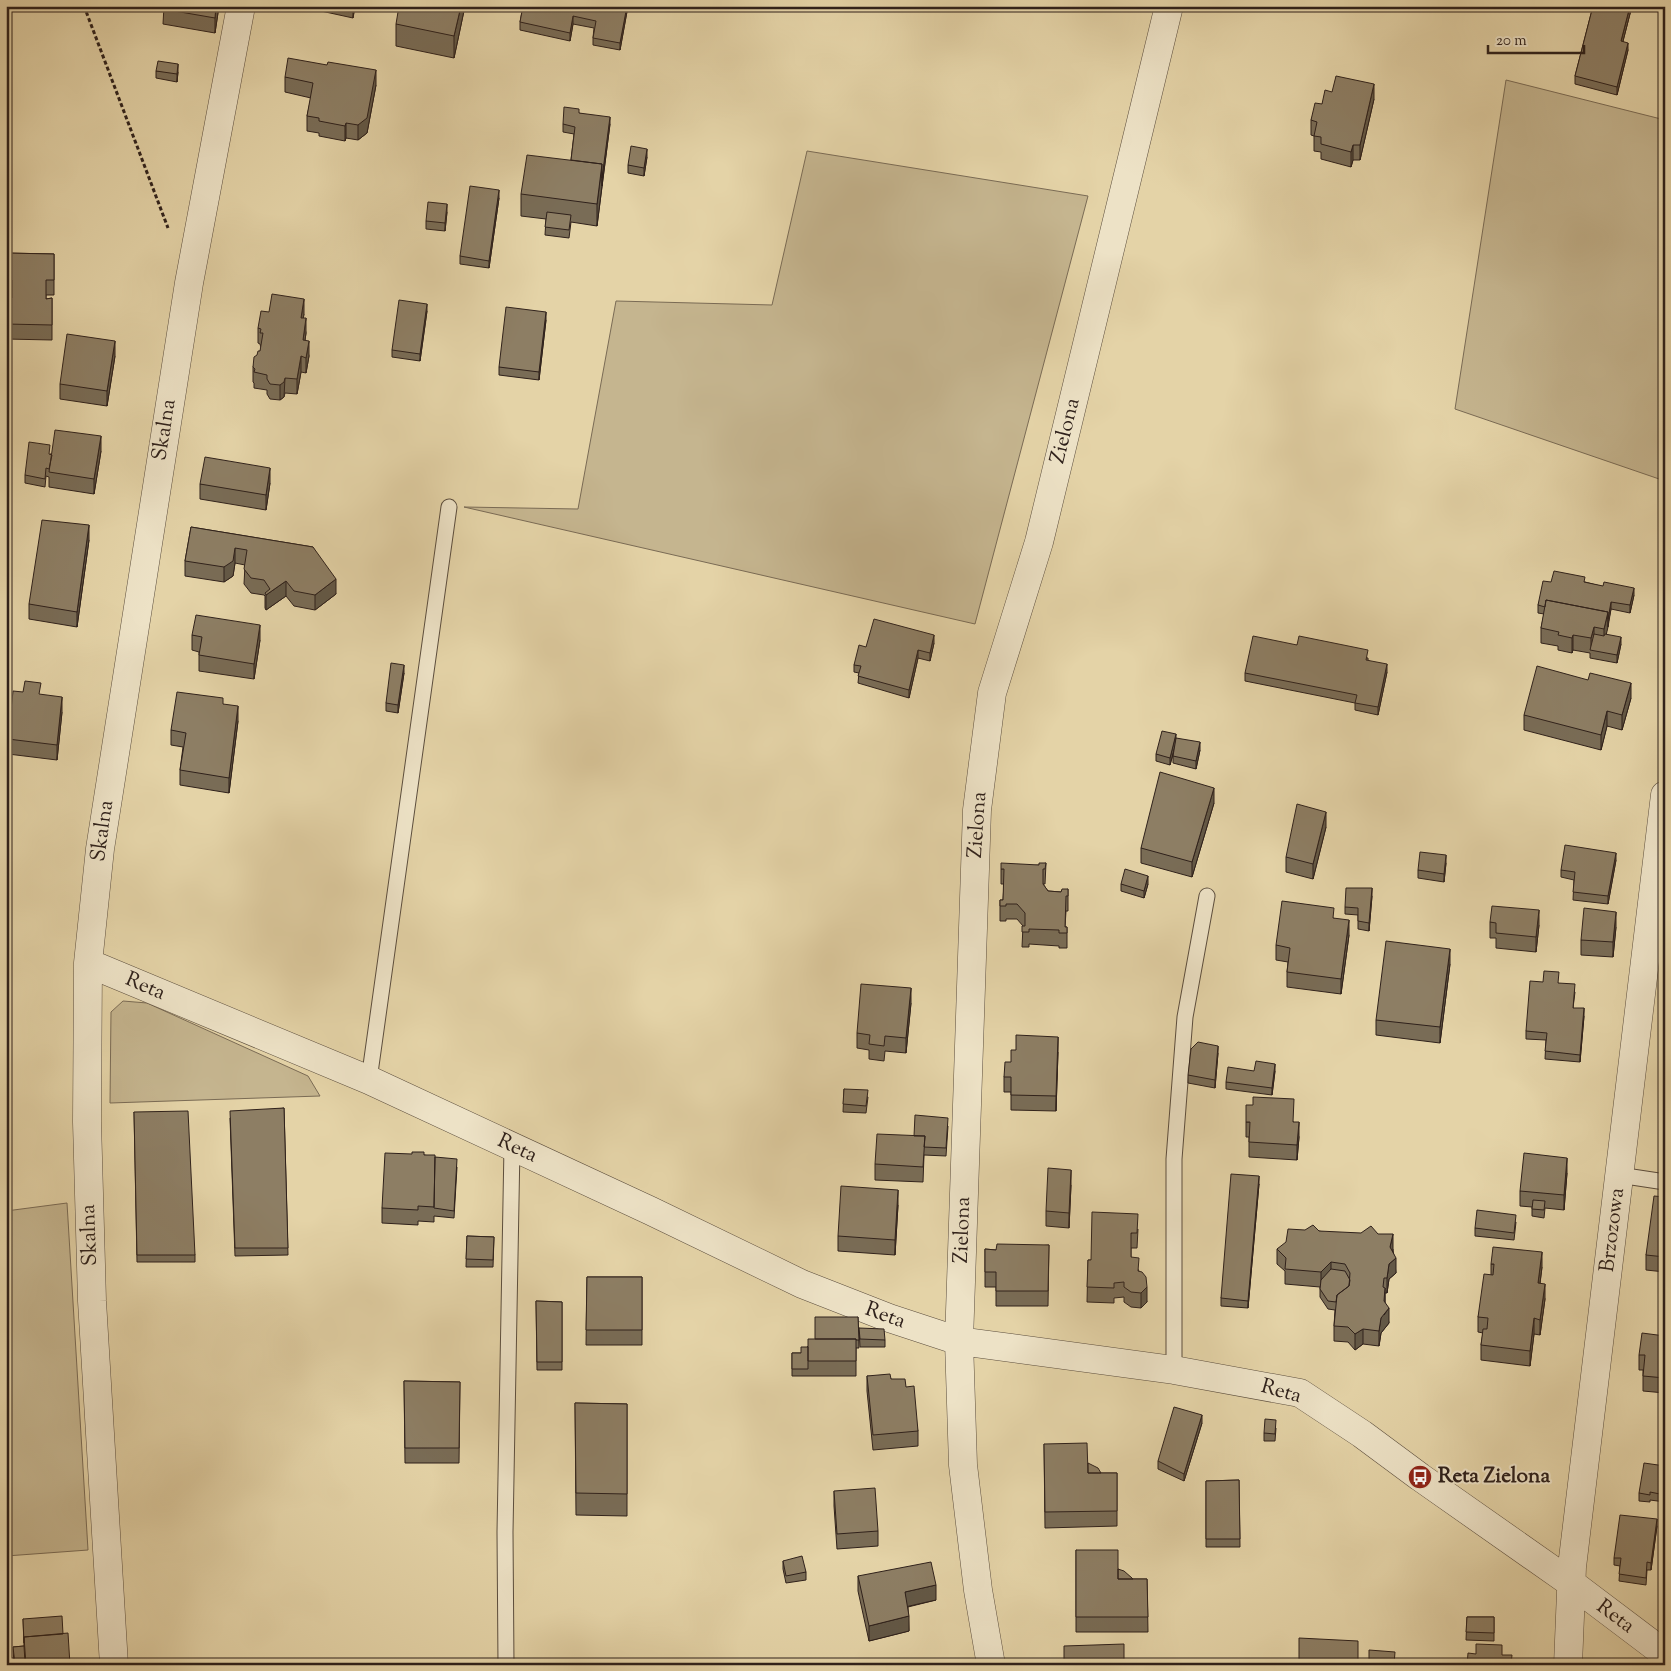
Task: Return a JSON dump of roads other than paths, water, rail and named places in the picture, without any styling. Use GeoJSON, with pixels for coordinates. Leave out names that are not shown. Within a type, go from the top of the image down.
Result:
{"type":"FeatureCollection","features":[{"type":"Feature","properties":{"kind":"street","name":"Skalna"},"geometry":{"type":"LineString","coordinates":[[114,1665],[91,1291],[87,1122],[88,963],[100,848],[188,282],[241,6]]}},
{"type":"Feature","properties":{"kind":"street","name":"Zielona"},"geometry":{"type":"LineString","coordinates":[[991,1665],[978,1590],[963,1465],[959,1341],[977,810],[992,693],[1039,542],[1169,6]]}},
{"type":"Feature","properties":{"kind":"street","name":"Brzozowa"},"geometry":{"type":"LineString","coordinates":[[1568,1665],[1571,1583],[1665,795]]}},
{"type":"Feature","properties":{"kind":"street","name":"Reta"},"geometry":{"type":"LineString","coordinates":[[88,963],[368,1080],[651,1211],[802,1284],[889,1318],[959,1341],[1174,1370],[1300,1393],[1362,1434],[1571,1583],[1665,1654]]}},
{"type":"Feature","properties":{"kind":"lane"},"geometry":{"type":"LineString","coordinates":[[368,1080],[449,507]]}},
{"type":"Feature","properties":{"kind":"lane"},"geometry":{"type":"LineString","coordinates":[[1174,1370],[1174,1159],[1185,1018],[1207,896]]}},
{"type":"Feature","properties":{"kind":"lane"},"geometry":{"type":"LineString","coordinates":[[506,1665],[505,1532],[512,1146]]}},
{"type":"Feature","properties":{"kind":"lane"},"geometry":{"type":"LineString","coordinates":[[1619,1175],[1665,1182]]}},
{"type":"Feature","properties":{"kind":"place","name":"Reta Zielona"},"geometry":{"type":"Point","coordinates":[1420,1477]}}]}
